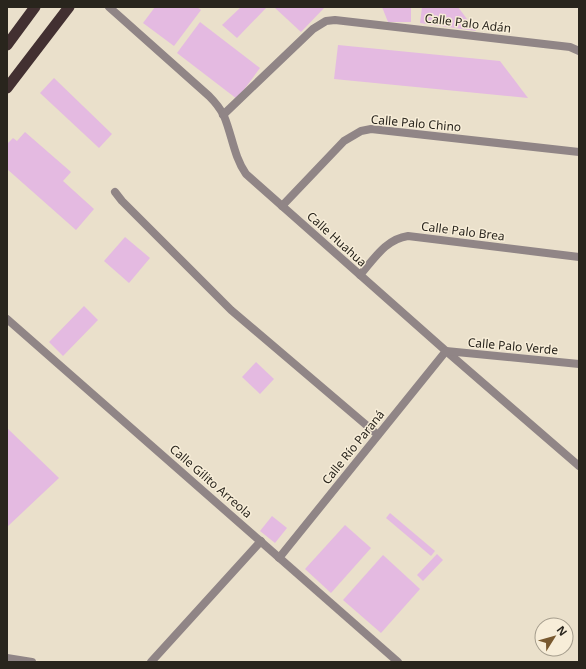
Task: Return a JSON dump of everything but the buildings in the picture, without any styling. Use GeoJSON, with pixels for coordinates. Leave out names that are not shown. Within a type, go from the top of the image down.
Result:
{"type":"FeatureCollection","features":[{"type":"Feature","properties":{"kind":"highway"},"geometry":{"type":"LineString","coordinates":[[7,45],[35,7]]}},
{"type":"Feature","properties":{"kind":"highway"},"geometry":{"type":"LineString","coordinates":[[7,88],[69,7]]}},
{"type":"Feature","properties":{"kind":"street","name":"Calle Huahua"},"geometry":{"type":"LineString","coordinates":[[109,7],[217,104],[223,115],[241,166],[246,174],[446,351],[579,466]]}},
{"type":"Feature","properties":{"kind":"street","name":"Calle Palo Adán"},"geometry":{"type":"LineString","coordinates":[[223,115],[313,29],[326,21],[343,21],[570,47],[579,51]]}},
{"type":"Feature","properties":{"kind":"street","name":"Calle Palo Chino"},"geometry":{"type":"LineString","coordinates":[[282,206],[344,141],[361,131],[371,129],[579,152]]}},
{"type":"Feature","properties":{"kind":"street"},"geometry":{"type":"LineString","coordinates":[[115,192],[122,201],[231,310],[378,435]]}},
{"type":"Feature","properties":{"kind":"street","name":"Calle Palo Brea"},"geometry":{"type":"LineString","coordinates":[[360,275],[388,243],[401,237],[408,236],[579,257]]}},
{"type":"Feature","properties":{"kind":"street","name":"Calle Gilito Arreola"},"geometry":{"type":"LineString","coordinates":[[7,319],[398,662]]}},
{"type":"Feature","properties":{"kind":"street","name":"Calle Río Paraná"},"geometry":{"type":"LineString","coordinates":[[279,558],[446,351]]}},
{"type":"Feature","properties":{"kind":"street","name":"Calle Palo Verde"},"geometry":{"type":"LineString","coordinates":[[446,351],[579,364]]}},
{"type":"Feature","properties":{"kind":"street"},"geometry":{"type":"LineString","coordinates":[[152,662],[261,541]]}},
{"type":"Feature","properties":{"kind":"street"},"geometry":{"type":"LineString","coordinates":[[9,660],[32,662]]}}]}
